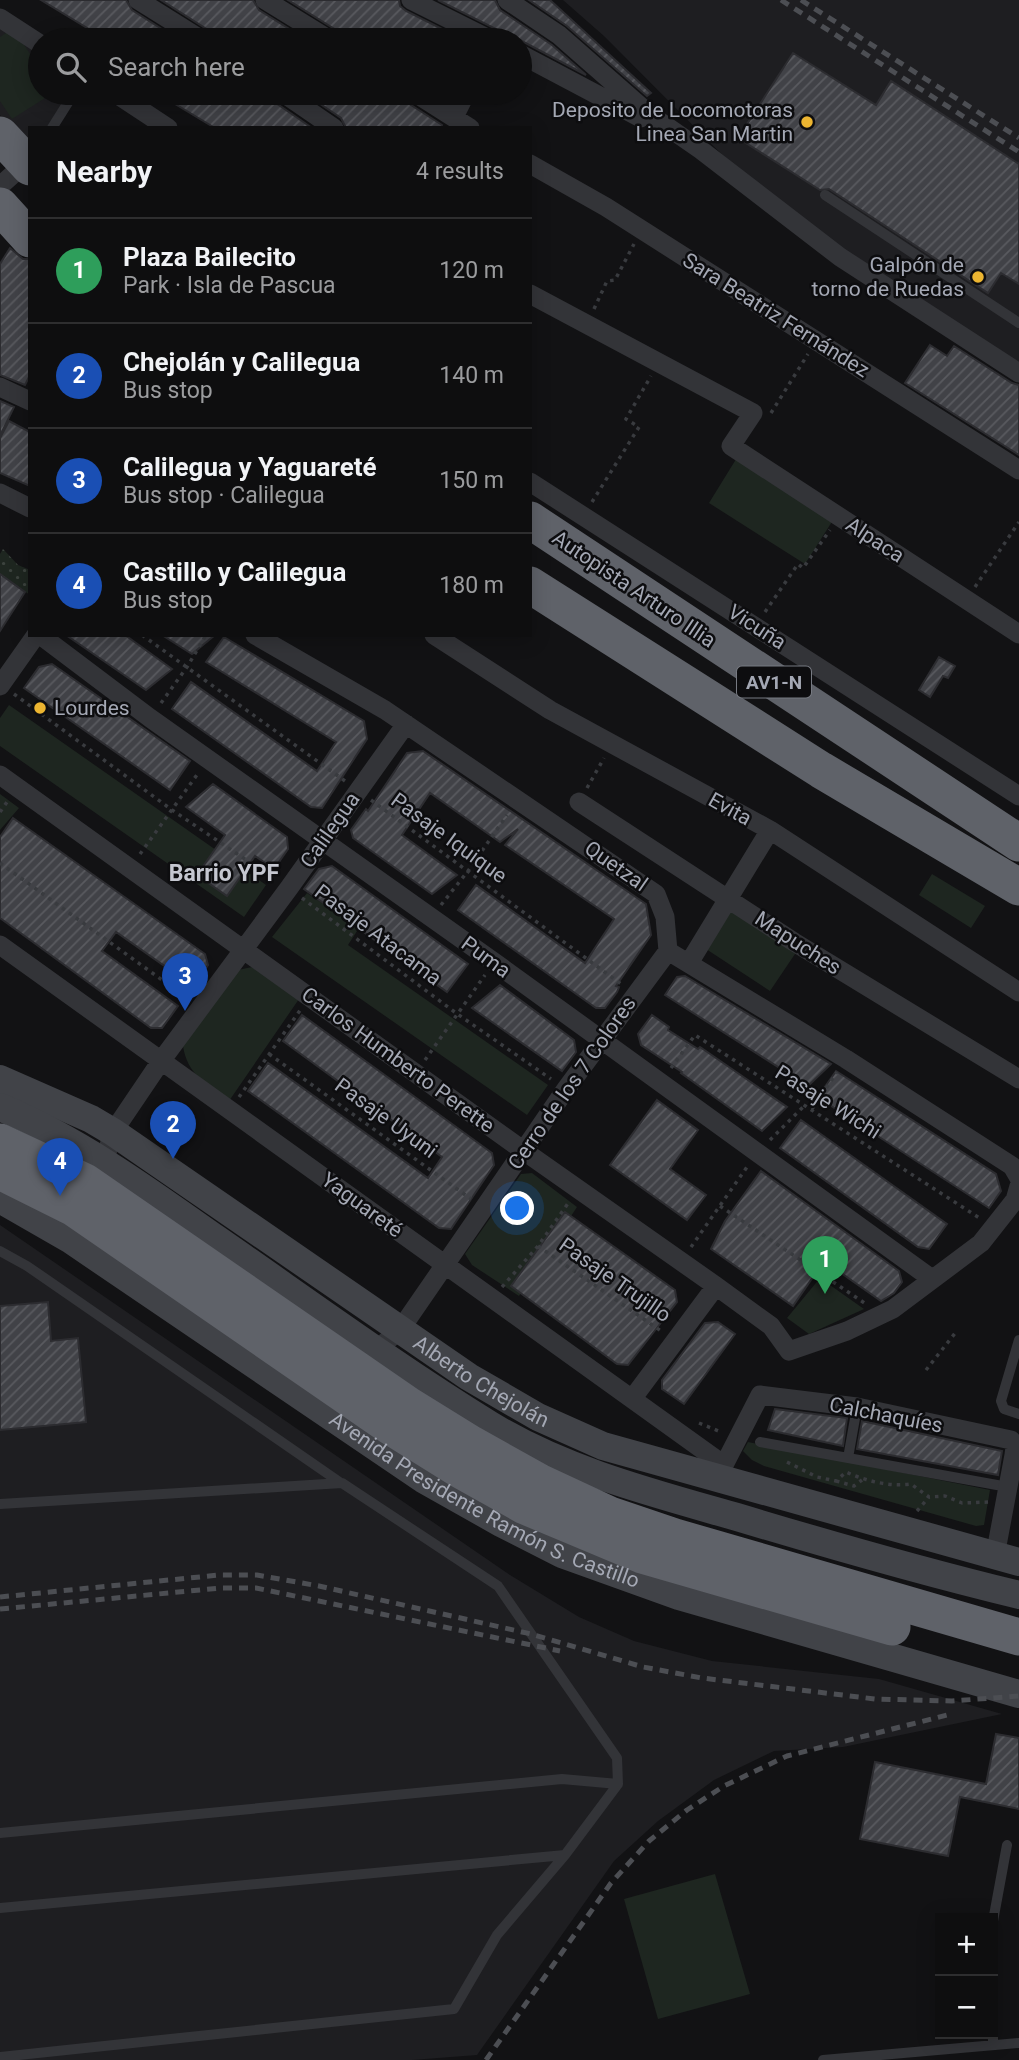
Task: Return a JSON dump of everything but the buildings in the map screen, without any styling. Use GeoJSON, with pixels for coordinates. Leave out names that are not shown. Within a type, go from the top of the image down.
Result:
{"type":"FeatureCollection","features":[{"type":"Feature","properties":{"kind":"highway"},"geometry":{"type":"LineString","coordinates":[[7,134],[28,164]]}},
{"type":"Feature","properties":{"kind":"highway"},"geometry":{"type":"LineString","coordinates":[[0,206],[28,237]]}},
{"type":"Feature","properties":{"kind":"highway","name":"Autopista Arturo Illia"},"geometry":{"type":"LineString","coordinates":[[532,521],[1019,843]]}},
{"type":"Feature","properties":{"kind":"highway","name":"AV1-N"},"geometry":{"type":"LineString","coordinates":[[532,586],[821,770],[1019,887]]}},
{"type":"Feature","properties":{"kind":"highway"},"geometry":{"type":"LineString","coordinates":[[0,1142],[85,1182],[408,1405],[539,1482],[636,1524],[1019,1637]]}},
{"type":"Feature","properties":{"kind":"highway"},"geometry":{"type":"LineString","coordinates":[[0,1171],[74,1208],[390,1426],[526,1506],[642,1555],[1019,1664]]}},
{"type":"Feature","properties":{"kind":"highway"},"geometry":{"type":"LineString","coordinates":[[911,1606],[1019,1625]]}},
{"type":"Feature","properties":{"kind":"main road","name":"Alberto Chejolán"},"geometry":{"type":"LineString","coordinates":[[0,1079],[91,1119],[113,1132],[469,1377],[567,1431],[603,1446],[726,1465],[1007,1559]]}},
{"type":"Feature","properties":{"kind":"main road"},"geometry":{"type":"LineString","coordinates":[[0,1107],[492,1426],[531,1447],[579,1468],[629,1485],[1019,1595]]}},
{"type":"Feature","properties":{"kind":"main road","name":"Avenida Presidente Ramón S. Castillo"},"geometry":{"type":"LineString","coordinates":[[0,1199],[71,1240],[423,1479],[562,1554],[679,1596],[1019,1694]]}},
{"type":"Feature","properties":{"kind":"main road"},"geometry":{"type":"LineString","coordinates":[[767,1548],[777,1537],[799,1535]]}},
{"type":"Feature","properties":{"kind":"main road"},"geometry":{"type":"LineString","coordinates":[[988,1587],[1019,1585]]}},
{"type":"Feature","properties":{"kind":"street"},"geometry":{"type":"LineString","coordinates":[[138,0],[183,28]]}},
{"type":"Feature","properties":{"kind":"street"},"geometry":{"type":"LineString","coordinates":[[265,0],[310,28]]}},
{"type":"Feature","properties":{"kind":"street"},"geometry":{"type":"LineString","coordinates":[[411,0],[467,28]]}},
{"type":"Feature","properties":{"kind":"street"},"geometry":{"type":"LineString","coordinates":[[507,0],[559,35],[649,114],[701,150],[840,257],[1019,373]]}},
{"type":"Feature","properties":{"kind":"street"},"geometry":{"type":"LineString","coordinates":[[0,18],[28,36]]}},
{"type":"Feature","properties":{"kind":"street"},"geometry":{"type":"LineString","coordinates":[[532,60],[701,150]]}},
{"type":"Feature","properties":{"kind":"street"},"geometry":{"type":"LineString","coordinates":[[133,105],[164,126]]}},
{"type":"Feature","properties":{"kind":"street"},"geometry":{"type":"LineString","coordinates":[[300,105],[331,126]]}},
{"type":"Feature","properties":{"kind":"street"},"geometry":{"type":"LineString","coordinates":[[434,105],[462,122]]}},
{"type":"Feature","properties":{"kind":"street"},"geometry":{"type":"LineString","coordinates":[[0,186],[28,161]]}},
{"type":"Feature","properties":{"kind":"street","name":"Sara Beatriz Fernández"},"geometry":{"type":"LineString","coordinates":[[532,165],[641,229],[1019,470]]}},
{"type":"Feature","properties":{"kind":"street"},"geometry":{"type":"LineString","coordinates":[[532,294],[753,414]]}},
{"type":"Feature","properties":{"kind":"street"},"geometry":{"type":"LineString","coordinates":[[0,387],[28,400]]}},
{"type":"Feature","properties":{"kind":"street","name":"Alpaca"},"geometry":{"type":"LineString","coordinates":[[753,414],[731,446],[1019,634]]}},
{"type":"Feature","properties":{"kind":"street","name":"Vicuña"},"geometry":{"type":"LineString","coordinates":[[532,483],[1019,796]]}},
{"type":"Feature","properties":{"kind":"street"},"geometry":{"type":"LineString","coordinates":[[0,493],[28,507]]}},
{"type":"Feature","properties":{"kind":"street"},"geometry":{"type":"LineString","coordinates":[[1,685],[37,637]]}},
{"type":"Feature","properties":{"kind":"street","name":"Puma"},"geometry":{"type":"LineString","coordinates":[[41,637],[932,1279]]}},
{"type":"Feature","properties":{"kind":"street","name":"Quetzal"},"geometry":{"type":"LineString","coordinates":[[258,637],[405,724],[656,894],[665,917],[668,951]]}},
{"type":"Feature","properties":{"kind":"street","name":"Evita"},"geometry":{"type":"LineString","coordinates":[[437,637],[550,710],[770,830],[1019,992]]}},
{"type":"Feature","properties":{"kind":"street","name":"Calilegua"},"geometry":{"type":"LineString","coordinates":[[101,1172],[113,1132],[161,1061],[324,840],[405,724]]}},
{"type":"Feature","properties":{"kind":"street","name":"Carlos Humberto Perette"},"geometry":{"type":"LineString","coordinates":[[0,775],[771,1326],[789,1351],[883,1315]]}},
{"type":"Feature","properties":{"kind":"street","name":"Mapuches"},"geometry":{"type":"LineString","coordinates":[[579,802],[794,942],[1019,1079]]}},
{"type":"Feature","properties":{"kind":"street"},"geometry":{"type":"LineString","coordinates":[[689,963],[770,830]]}},
{"type":"Feature","properties":{"kind":"street","name":"Yaguareté"},"geometry":{"type":"LineString","coordinates":[[0,945],[726,1465]]}},
{"type":"Feature","properties":{"kind":"street"},"geometry":{"type":"LineString","coordinates":[[668,951],[846,1059],[1016,1172]]}},
{"type":"Feature","properties":{"kind":"street","name":"Cerro de los 7 Colores"},"geometry":{"type":"LineString","coordinates":[[376,1350],[400,1330],[601,1039],[668,951]]}},
{"type":"Feature","properties":{"kind":"street"},"geometry":{"type":"LineString","coordinates":[[883,1315],[981,1243],[1015,1200],[1019,1186]]}},
{"type":"Feature","properties":{"kind":"street"},"geometry":{"type":"LineString","coordinates":[[632,1399],[716,1286]]}},
{"type":"Feature","properties":{"kind":"street","name":"Calchaquíes"},"geometry":{"type":"LineString","coordinates":[[726,1465],[760,1395],[857,1407],[1011,1440],[1015,1447],[1006,1494]]}},
{"type":"Feature","properties":{"kind":"street"},"geometry":{"type":"LineString","coordinates":[[1006,1494],[1007,1559]]}},
{"type":"Feature","properties":{"kind":"lane"},"geometry":{"type":"LineString","coordinates":[[53,126],[66,105]]}},
{"type":"Feature","properties":{"kind":"lane"},"geometry":{"type":"LineString","coordinates":[[7,134],[28,150]]}},
{"type":"Feature","properties":{"kind":"lane"},"geometry":{"type":"LineString","coordinates":[[825,195],[1019,323]]}},
{"type":"Feature","properties":{"kind":"lane"},"geometry":{"type":"LineString","coordinates":[[0,1251],[27,1266],[342,1483],[498,1586],[617,1758],[618,1784],[565,1855],[497,1935],[454,2009],[0,2057]]}},
{"type":"Feature","properties":{"kind":"lane"},"geometry":{"type":"LineString","coordinates":[[1019,1340],[1001,1401],[1004,1409],[1019,1414]]}},
{"type":"Feature","properties":{"kind":"lane"},"geometry":{"type":"LineString","coordinates":[[848,1458],[857,1407]]}},
{"type":"Feature","properties":{"kind":"lane"},"geometry":{"type":"LineString","coordinates":[[760,1442],[848,1458],[1006,1494]]}},
{"type":"Feature","properties":{"kind":"lane"},"geometry":{"type":"LineString","coordinates":[[0,1504],[342,1483]]}},
{"type":"Feature","properties":{"kind":"lane"},"geometry":{"type":"LineString","coordinates":[[0,1833],[562,1779],[618,1784]]}},
{"type":"Feature","properties":{"kind":"lane"},"geometry":{"type":"LineString","coordinates":[[994,1913],[1006,1844]]}},
{"type":"Feature","properties":{"kind":"lane"},"geometry":{"type":"LineString","coordinates":[[0,1908],[565,1855]]}},
{"type":"Feature","properties":{"kind":"lane"},"geometry":{"type":"LineString","coordinates":[[823,2060],[993,2039],[1019,2043]]}},
{"type":"Feature","properties":{"kind":"path"},"geometry":{"type":"LineString","coordinates":[[587,323],[607,281],[615,280],[641,229]]}},
{"type":"Feature","properties":{"kind":"path"},"geometry":{"type":"LineString","coordinates":[[753,414],[770,415],[816,341]]}},
{"type":"Feature","properties":{"kind":"path"},"geometry":{"type":"LineString","coordinates":[[583,516],[639,427],[626,419],[659,362]]}},
{"type":"Feature","properties":{"kind":"path"},"geometry":{"type":"LineString","coordinates":[[755,626],[798,565],[803,568],[839,516]]}},
{"type":"Feature","properties":{"kind":"path"},"geometry":{"type":"LineString","coordinates":[[967,599],[1019,522]]}},
{"type":"Feature","properties":{"kind":"path","name":"Pasaje Iquique"},"geometry":{"type":"LineString","coordinates":[[145,637],[468,870],[634,994]]}},
{"type":"Feature","properties":{"kind":"path"},"geometry":{"type":"LineString","coordinates":[[150,718],[205,637]]}},
{"type":"Feature","properties":{"kind":"path","name":"Pasaje Atacama"},"geometry":{"type":"LineString","coordinates":[[1,685],[172,810],[289,888],[456,1013],[566,1089]]}},
{"type":"Feature","properties":{"kind":"path"},"geometry":{"type":"LineString","coordinates":[[579,802],[612,744]]}},
{"type":"Feature","properties":{"kind":"path"},"geometry":{"type":"LineString","coordinates":[[137,858],[209,759]]}},
{"type":"Feature","properties":{"kind":"path"},"geometry":{"type":"LineString","coordinates":[[431,917],[518,799]]}},
{"type":"Feature","properties":{"kind":"path"},"geometry":{"type":"LineString","coordinates":[[0,863],[200,1007]]}},
{"type":"Feature","properties":{"kind":"path"},"geometry":{"type":"LineString","coordinates":[[425,1060],[494,962]]}},
{"type":"Feature","properties":{"kind":"path"},"geometry":{"type":"LineString","coordinates":[[230,1110],[310,996]]}},
{"type":"Feature","properties":{"kind":"path","name":"Pasaje Wichi"},"geometry":{"type":"LineString","coordinates":[[660,1083],[695,1035],[994,1227]]}},
{"type":"Feature","properties":{"kind":"path","name":"Pasaje Uyuni"},"geometry":{"type":"LineString","coordinates":[[269,1054],[484,1208]]}},
{"type":"Feature","properties":{"kind":"path"},"geometry":{"type":"LineString","coordinates":[[812,1109],[846,1059]]}},
{"type":"Feature","properties":{"kind":"path"},"geometry":{"type":"LineString","coordinates":[[688,1252],[757,1153],[805,1106]]}},
{"type":"Feature","properties":{"kind":"path"},"geometry":{"type":"LineString","coordinates":[[492,1299],[538,1246],[578,1189]]}},
{"type":"Feature","properties":{"kind":"path"},"geometry":{"type":"LineString","coordinates":[[720,1206],[883,1315]]}},
{"type":"Feature","properties":{"kind":"path","name":"Pasaje Trujillo"},"geometry":{"type":"LineString","coordinates":[[538,1246],[674,1340]]}},
{"type":"Feature","properties":{"kind":"path"},"geometry":{"type":"LineString","coordinates":[[926,1370],[956,1332]]}},
{"type":"Feature","properties":{"kind":"path"},"geometry":{"type":"LineString","coordinates":[[688,1419],[720,1432],[726,1465]]}},
{"type":"Feature","properties":{"kind":"path"},"geometry":{"type":"LineString","coordinates":[[760,1442],[760,1449],[765,1454],[799,1466],[817,1477],[854,1486],[863,1479]]}},
{"type":"Feature","properties":{"kind":"path"},"geometry":{"type":"LineString","coordinates":[[836,1481],[846,1472],[863,1479],[900,1485],[911,1484],[929,1497],[945,1496],[962,1503],[1006,1494]]}},
{"type":"Feature","properties":{"kind":"path"},"geometry":{"type":"LineString","coordinates":[[811,1482],[825,1485]]}},
{"type":"Feature","properties":{"kind":"path"},"geometry":{"type":"LineString","coordinates":[[929,1497],[917,1511],[929,1515]]}},
{"type":"Feature","properties":{"kind":"shaded area"},"geometry":{"type":"Polygon","coordinates":[[[563,0],[1019,0],[1019,364],[788,221],[604,36],[563,0]]]}},
{"type":"Feature","properties":{"kind":"shaded area"},"geometry":{"type":"Polygon","coordinates":[[[0,18],[28,36],[28,105],[66,105],[53,126],[28,126],[28,149],[0,115],[0,18]]]}},
{"type":"Feature","properties":{"kind":"shaded area"},"geometry":{"type":"Polygon","coordinates":[[[13,28],[28,51],[28,105],[34,105],[12,119],[0,101],[0,37],[13,28]]]}},
{"type":"Feature","properties":{"kind":"shaded area"},"geometry":{"type":"Polygon","coordinates":[[[738,456],[835,517],[805,564],[709,503],[738,456]]]}},
{"type":"Feature","properties":{"kind":"shaded area"},"geometry":{"type":"Polygon","coordinates":[[[3,549],[18,565],[28,569],[28,594],[0,574],[0,554],[3,549]]]}},
{"type":"Feature","properties":{"kind":"shaded area"},"geometry":{"type":"Polygon","coordinates":[[[9,705],[266,885],[244,917],[0,746],[0,718],[9,705]]]}},
{"type":"Feature","properties":{"kind":"shaded area"},"geometry":{"type":"Polygon","coordinates":[[[0,794],[19,808],[0,830],[0,794]]]}},
{"type":"Feature","properties":{"kind":"shaded area"},"geometry":{"type":"Polygon","coordinates":[[[932,874],[985,906],[971,928],[919,895],[932,874]]]}},
{"type":"Feature","properties":{"kind":"shaded area"},"geometry":{"type":"Polygon","coordinates":[[[307,893],[359,928],[348,945],[548,1085],[527,1115],[272,937],[307,893]]]}},
{"type":"Feature","properties":{"kind":"shaded area"},"geometry":{"type":"Polygon","coordinates":[[[729,907],[797,951],[770,991],[703,947],[729,907]]]}},
{"type":"Feature","properties":{"kind":"shaded area"},"geometry":{"type":"Polygon","coordinates":[[[252,967],[299,999],[229,1101],[194,1071],[185,1056],[183,1046],[238,970],[252,967]]]}},
{"type":"Feature","properties":{"kind":"shaded area"},"geometry":{"type":"Polygon","coordinates":[[[532,1173],[577,1207],[519,1296],[472,1265],[465,1254],[521,1174],[532,1173]]]}},
{"type":"Feature","properties":{"kind":"shaded area"},"geometry":{"type":"Polygon","coordinates":[[[0,1225],[510,1575],[579,1617],[634,1641],[712,1661],[879,1679],[1002,1714],[843,1747],[774,1751],[714,1780],[658,1821],[614,1861],[477,2055],[412,2060],[0,2060],[0,1225]]]}},
{"type":"Feature","properties":{"kind":"shaded area"},"geometry":{"type":"Polygon","coordinates":[[[820,1278],[864,1309],[809,1334],[787,1318],[820,1278]]]}},
{"type":"Feature","properties":{"kind":"shaded area"},"geometry":{"type":"Polygon","coordinates":[[[748,1442],[990,1490],[984,1525],[976,1526],[764,1466],[743,1451],[748,1442]]]}},
{"type":"Feature","properties":{"kind":"shaded area"},"geometry":{"type":"Polygon","coordinates":[[[715,1874],[750,1994],[658,2019],[624,1899],[715,1874]]]}},
{"type":"Feature","properties":{"kind":"railway"},"geometry":{"type":"LineString","coordinates":[[781,0],[1019,152]]}},
{"type":"Feature","properties":{"kind":"railway"},"geometry":{"type":"LineString","coordinates":[[801,0],[1019,138]]}},
{"type":"Feature","properties":{"kind":"railway"},"geometry":{"type":"LineString","coordinates":[[0,1597],[219,1575],[257,1575],[319,1586],[531,1634],[643,1667],[702,1678],[875,1699],[952,1701],[1019,1696]]}},
{"type":"Feature","properties":{"kind":"railway"},"geometry":{"type":"LineString","coordinates":[[0,1609],[221,1588],[256,1588],[560,1651]]}},
{"type":"Feature","properties":{"kind":"railway"},"geometry":{"type":"LineString","coordinates":[[486,2060],[611,1883],[649,1841],[687,1810],[724,1786],[787,1756],[947,1715]]}},
{"type":"Feature","properties":{"kind":"place","name":"Deposito de Locomotoras Linea San Martin"},"geometry":{"type":"Point","coordinates":[807,122]}},
{"type":"Feature","properties":{"kind":"place","name":"Galpón de torno de Ruedas"},"geometry":{"type":"Point","coordinates":[978,277]}},
{"type":"Feature","properties":{"kind":"place","name":"Lourdes"},"geometry":{"type":"Point","coordinates":[40,708]}},
{"type":"Feature","properties":{"kind":"place","name":"Calilegua y Yaguareté"},"geometry":{"type":"Point","coordinates":[185,1011]}},
{"type":"Feature","properties":{"kind":"place","name":"Chejolán y Calilegua"},"geometry":{"type":"Point","coordinates":[173,1159]}},
{"type":"Feature","properties":{"kind":"place","name":"Castillo y Calilegua"},"geometry":{"type":"Point","coordinates":[60,1196]}},
{"type":"Feature","properties":{"kind":"place","name":"Plaza Bailecito"},"geometry":{"type":"Point","coordinates":[825,1294]}},
{"type":"Feature","properties":{"kind":"district","name":"Barrio YPF"},"geometry":{"type":"Point","coordinates":[224,873]}}]}
